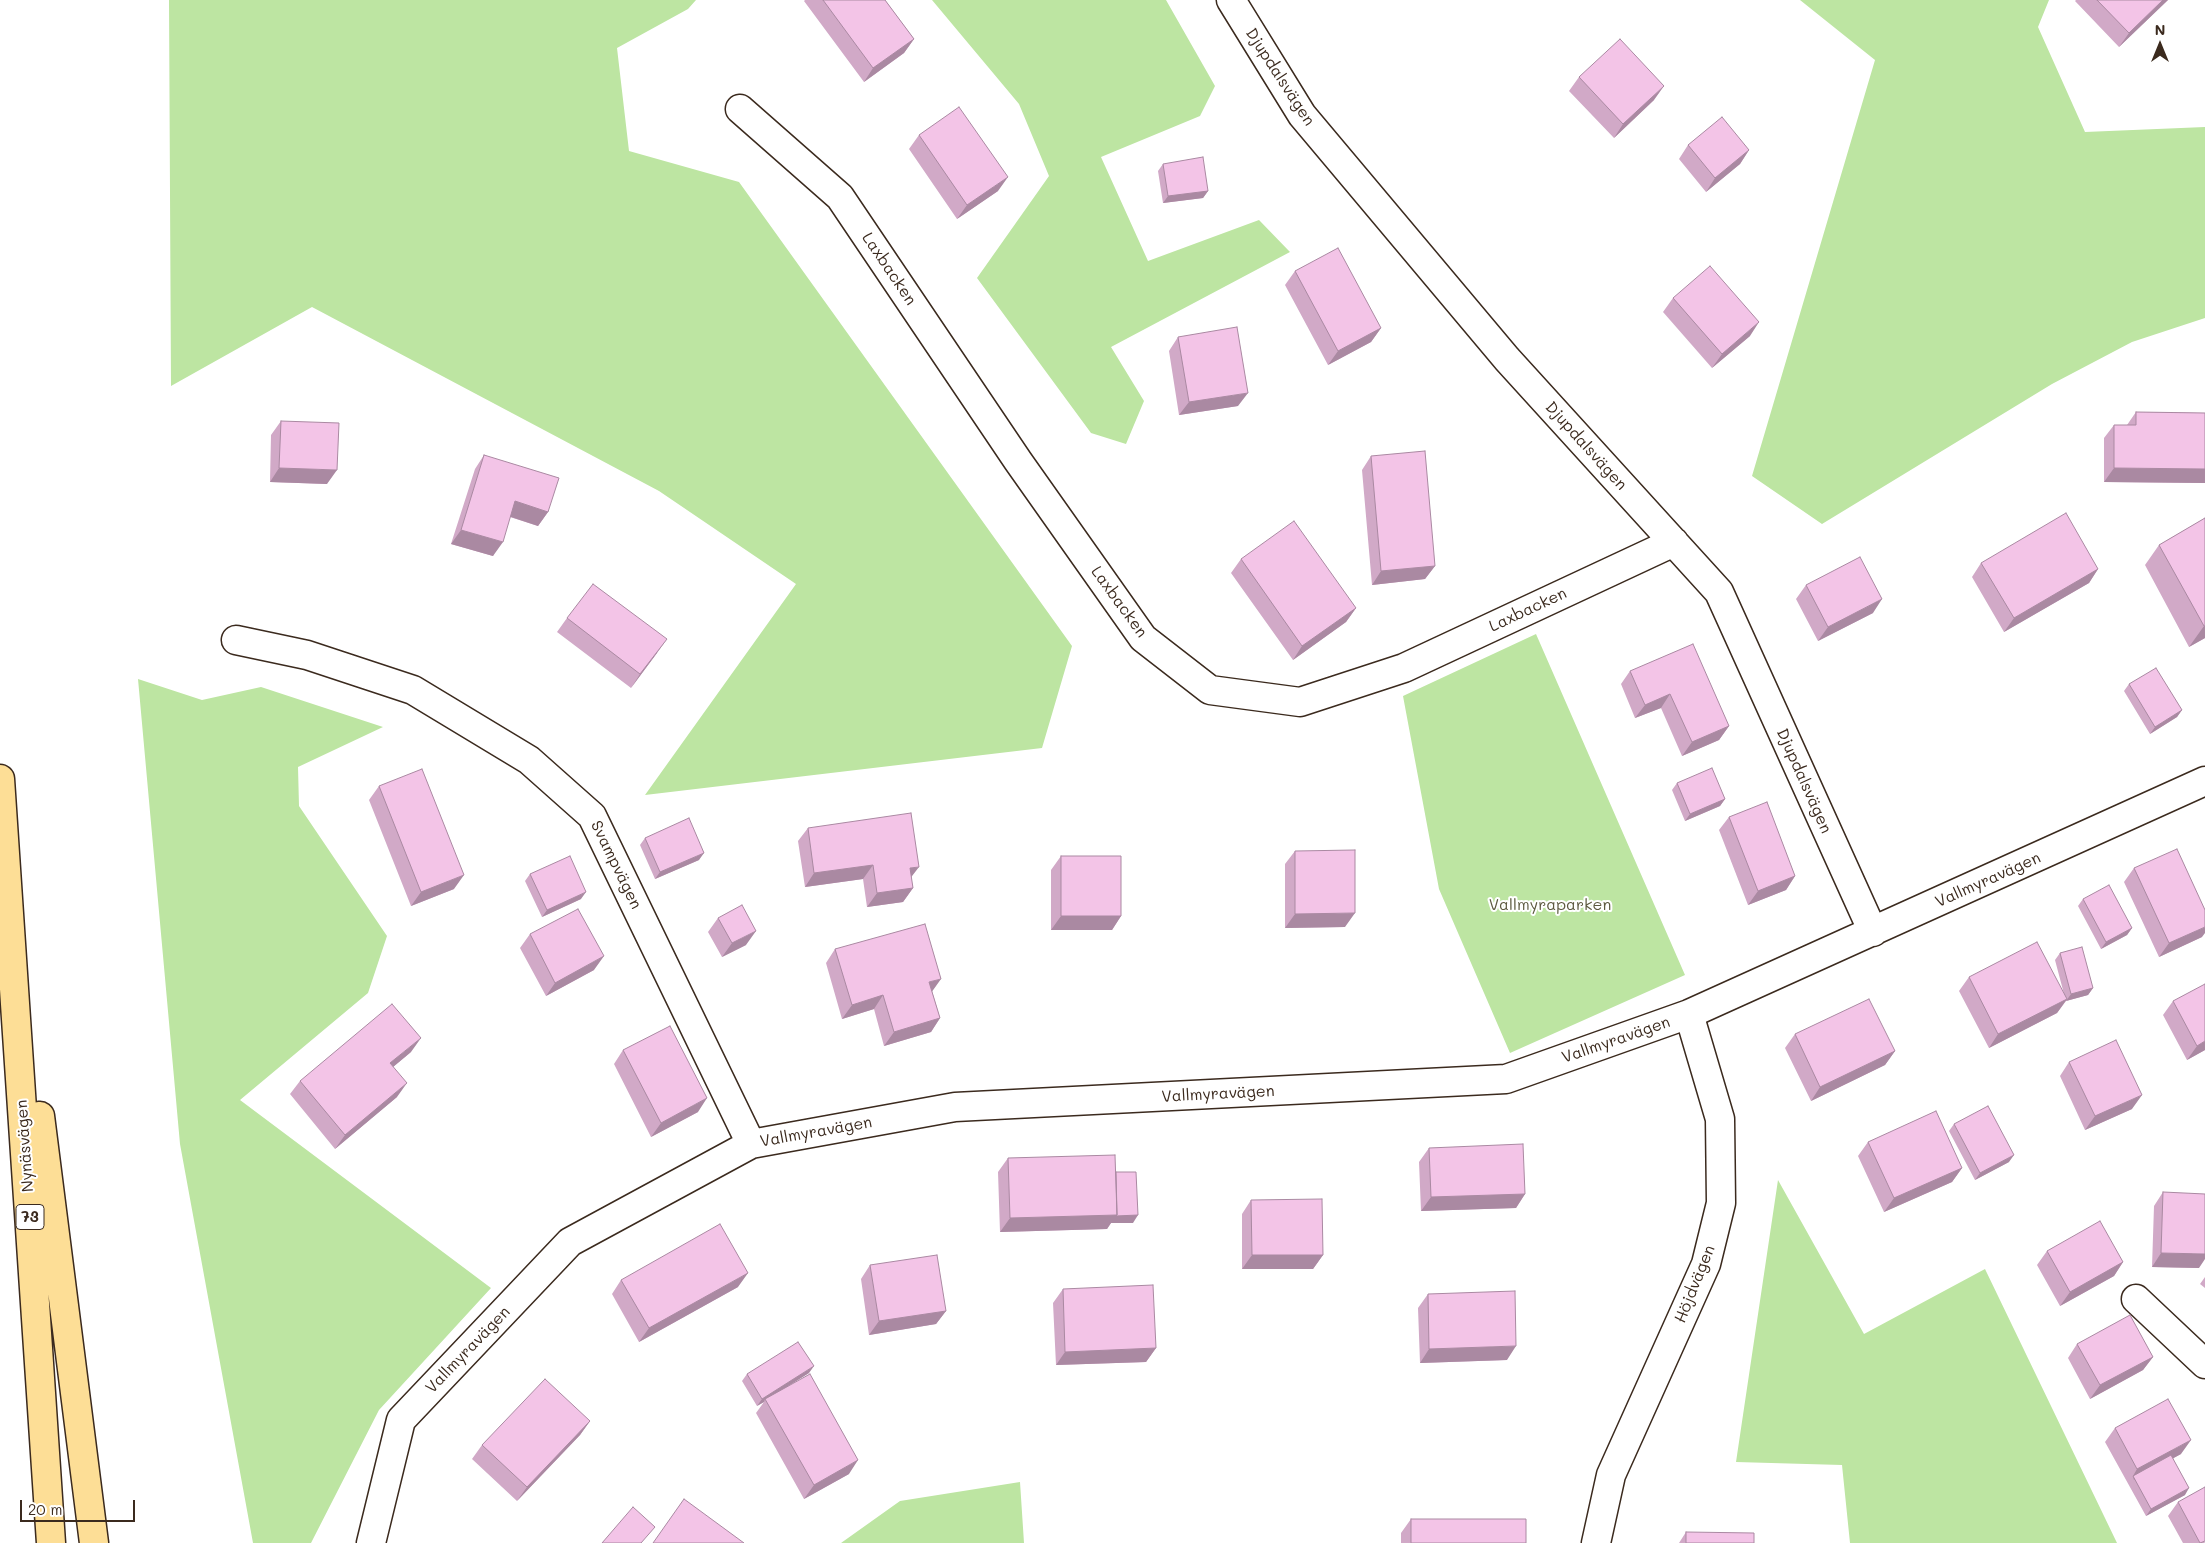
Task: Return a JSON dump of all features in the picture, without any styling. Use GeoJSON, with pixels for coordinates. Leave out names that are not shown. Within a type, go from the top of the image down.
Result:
{"type":"FeatureCollection","features":[{"type":"Feature","properties":{"kind":"highway","name":"Nynäsvägen"},"geometry":{"type":"LineString","coordinates":[[0,779],[51,1543]]}},
{"type":"Feature","properties":{"kind":"highway"},"geometry":{"type":"LineString","coordinates":[[8,892],[57,1243],[94,1543]]}},
{"type":"Feature","properties":{"kind":"street","name":"Djupdalsvägen"},"geometry":{"type":"LineString","coordinates":[[1232,0],[1302,115],[1507,359],[1719,592],[1873,932]]}},
{"type":"Feature","properties":{"kind":"street","name":"Laxbacken"},"geometry":{"type":"LineString","coordinates":[[740,109],[840,197],[1018,461],[1143,638],[1210,690],[1300,702],[1404,668],[1674,542]]}},
{"type":"Feature","properties":{"kind":"street","name":"Svampvägen"},"geometry":{"type":"LineString","coordinates":[[236,640],[307,655],[413,690],[529,760],[592,816],[750,1144]]}},
{"type":"Feature","properties":{"kind":"street","name":"Vallmyravägen"},"geometry":{"type":"LineString","coordinates":[[371,1543],[401,1420],[414,1406],[570,1242],[750,1144],[955,1107],[1506,1079],[1690,1014],[2205,781]]}},
{"type":"Feature","properties":{"kind":"street","name":"Höjdvägen"},"geometry":{"type":"LineString","coordinates":[[1596,1543],[1611,1475],[1706,1264],[1721,1203],[1720,1119],[1690,1014]]}},
{"type":"Feature","properties":{"kind":"street"},"geometry":{"type":"LineString","coordinates":[[2136,1299],[2205,1364]]}},
{"type":"Feature","properties":{"kind":"green space"},"geometry":{"type":"Polygon","coordinates":[[[169,0],[696,0],[688,9],[617,48],[629,151],[739,182],[1072,646],[1042,748],[645,795],[796,584],[659,491],[312,307],[171,386],[169,0]]]}},
{"type":"Feature","properties":{"kind":"green space"},"geometry":{"type":"Polygon","coordinates":[[[932,0],[1166,0],[1215,86],[1200,116],[1101,157],[1148,261],[1259,220],[1290,252],[1111,347],[1144,401],[1126,444],[1091,433],[977,278],[1049,176],[1019,104],[932,0]]]}},
{"type":"Feature","properties":{"kind":"green space"},"geometry":{"type":"Polygon","coordinates":[[[1800,0],[2049,0],[2038,27],[2085,132],[2205,127],[2205,318],[2132,342],[2052,384],[1822,524],[1752,476],[1875,60],[1800,0]]]}},
{"type":"Feature","properties":{"kind":"green space","name":"Vallmyraparken"},"geometry":{"type":"Polygon","coordinates":[[[1536,634],[1685,975],[1510,1053],[1439,889],[1403,696],[1536,634]]]}},
{"type":"Feature","properties":{"kind":"green space"},"geometry":{"type":"Polygon","coordinates":[[[138,679],[202,700],[261,687],[383,727],[298,767],[299,806],[387,936],[368,993],[240,1100],[491,1288],[379,1410],[311,1543],[253,1543],[180,1144],[138,679]]]}},
{"type":"Feature","properties":{"kind":"green space"},"geometry":{"type":"Polygon","coordinates":[[[1778,1180],[1864,1334],[1985,1269],[2117,1543],[1850,1543],[1842,1465],[1736,1462],[1778,1180]]]}},
{"type":"Feature","properties":{"kind":"green space"},"geometry":{"type":"Polygon","coordinates":[[[1020,1482],[1024,1543],[841,1543],[900,1501],[1020,1482]]]}},
{"type":"Feature","properties":{"kind":"building"},"geometry":{"type":"Polygon","coordinates":[[[823,0],[885,0],[914,39],[873,68],[823,0]]]}},
{"type":"Feature","properties":{"kind":"building"},"geometry":{"type":"Polygon","coordinates":[[[2097,0],[2163,0],[2129,33],[2097,0]]]}},
{"type":"Feature","properties":{"kind":"building"},"geometry":{"type":"Polygon","coordinates":[[[1620,39],[1664,86],[1623,124],[1579,77],[1620,39]]]}},
{"type":"Feature","properties":{"kind":"building"},"geometry":{"type":"Polygon","coordinates":[[[959,107],[1008,177],[967,205],[919,135],[959,107]]]}},
{"type":"Feature","properties":{"kind":"building"},"geometry":{"type":"Polygon","coordinates":[[[1722,117],[1749,150],[1715,178],[1688,145],[1722,117]]]}},
{"type":"Feature","properties":{"kind":"building"},"geometry":{"type":"Polygon","coordinates":[[[1203,157],[1208,191],[1168,196],[1163,164],[1203,157]]]}},
{"type":"Feature","properties":{"kind":"building"},"geometry":{"type":"Polygon","coordinates":[[[1338,248],[1381,328],[1338,351],[1295,271],[1338,248]]]}},
{"type":"Feature","properties":{"kind":"building"},"geometry":{"type":"Polygon","coordinates":[[[1710,266],[1759,322],[1722,354],[1673,298],[1710,266]]]}},
{"type":"Feature","properties":{"kind":"building"},"geometry":{"type":"Polygon","coordinates":[[[1237,327],[1248,393],[1189,402],[1178,337],[1237,327]]]}},
{"type":"Feature","properties":{"kind":"building"},"geometry":{"type":"Polygon","coordinates":[[[2136,412],[2205,413],[2205,469],[2114,468],[2114,425],[2136,425],[2136,412]]]}},
{"type":"Feature","properties":{"kind":"building"},"geometry":{"type":"Polygon","coordinates":[[[281,421],[339,423],[337,470],[279,468],[281,421]]]}},
{"type":"Feature","properties":{"kind":"building"},"geometry":{"type":"Polygon","coordinates":[[[1425,451],[1435,566],[1381,571],[1371,456],[1425,451]]]}},
{"type":"Feature","properties":{"kind":"building"},"geometry":{"type":"Polygon","coordinates":[[[484,455],[559,478],[548,512],[515,501],[503,542],[461,530],[484,455]]]}},
{"type":"Feature","properties":{"kind":"building"},"geometry":{"type":"Polygon","coordinates":[[[2066,513],[2098,569],[2014,618],[1981,563],[2066,513]]]}},
{"type":"Feature","properties":{"kind":"building"},"geometry":{"type":"Polygon","coordinates":[[[2205,518],[2205,626],[2204,626],[2159,545],[2205,518]]]}},
{"type":"Feature","properties":{"kind":"building"},"geometry":{"type":"Polygon","coordinates":[[[1294,521],[1356,608],[1302,646],[1241,559],[1294,521]]]}},
{"type":"Feature","properties":{"kind":"building"},"geometry":{"type":"Polygon","coordinates":[[[1860,557],[1882,599],[1828,627],[1806,585],[1860,557]]]}},
{"type":"Feature","properties":{"kind":"building"},"geometry":{"type":"Polygon","coordinates":[[[593,584],[667,639],[640,674],[567,618],[593,584]]]}},
{"type":"Feature","properties":{"kind":"building"},"geometry":{"type":"Polygon","coordinates":[[[1693,644],[1729,726],[1692,742],[1670,694],[1645,705],[1630,671],[1693,644]]]}},
{"type":"Feature","properties":{"kind":"building"},"geometry":{"type":"Polygon","coordinates":[[[2156,668],[2182,710],[2155,727],[2129,684],[2156,668]]]}},
{"type":"Feature","properties":{"kind":"building"},"geometry":{"type":"Polygon","coordinates":[[[1712,768],[1725,799],[1690,814],[1677,783],[1712,768]]]}},
{"type":"Feature","properties":{"kind":"building"},"geometry":{"type":"Polygon","coordinates":[[[422,769],[464,875],[421,892],[379,786],[422,769]]]}},
{"type":"Feature","properties":{"kind":"building"},"geometry":{"type":"Polygon","coordinates":[[[1767,802],[1795,876],[1758,891],[1729,817],[1767,802]]]}},
{"type":"Feature","properties":{"kind":"building"},"geometry":{"type":"Polygon","coordinates":[[[911,813],[919,867],[910,868],[913,888],[877,893],[873,865],[814,873],[808,828],[911,813]]]}},
{"type":"Feature","properties":{"kind":"building"},"geometry":{"type":"Polygon","coordinates":[[[689,818],[704,853],[660,872],[645,838],[689,818]]]}},
{"type":"Feature","properties":{"kind":"building"},"geometry":{"type":"Polygon","coordinates":[[[2177,849],[2205,910],[2205,927],[2169,943],[2134,868],[2177,849]]]}},
{"type":"Feature","properties":{"kind":"building"},"geometry":{"type":"Polygon","coordinates":[[[1355,850],[1355,913],[1295,914],[1295,851],[1355,850]]]}},
{"type":"Feature","properties":{"kind":"building"},"geometry":{"type":"Polygon","coordinates":[[[570,856],[586,892],[547,910],[530,874],[570,856]]]}},
{"type":"Feature","properties":{"kind":"building"},"geometry":{"type":"Polygon","coordinates":[[[1061,856],[1121,856],[1121,916],[1061,916],[1061,856]]]}},
{"type":"Feature","properties":{"kind":"building"},"geometry":{"type":"Polygon","coordinates":[[[2109,885],[2132,928],[2106,942],[2083,899],[2109,885]]]}},
{"type":"Feature","properties":{"kind":"building"},"geometry":{"type":"Polygon","coordinates":[[[742,905],[756,931],[732,943],[718,918],[742,905]]]}},
{"type":"Feature","properties":{"kind":"building"},"geometry":{"type":"Polygon","coordinates":[[[578,909],[604,956],[555,983],[530,934],[578,909]]]}},
{"type":"Feature","properties":{"kind":"building"},"geometry":{"type":"Polygon","coordinates":[[[925,924],[941,979],[929,982],[940,1018],[894,1032],[883,995],[852,1005],[835,949],[925,924]]]}},
{"type":"Feature","properties":{"kind":"building"},"geometry":{"type":"Polygon","coordinates":[[[2037,942],[2067,999],[1998,1034],[1969,977],[2037,942]]]}},
{"type":"Feature","properties":{"kind":"building"},"geometry":{"type":"Polygon","coordinates":[[[2082,947],[2093,988],[2071,994],[2060,953],[2082,947]]]}},
{"type":"Feature","properties":{"kind":"building"},"geometry":{"type":"Polygon","coordinates":[[[2205,984],[2205,1041],[2197,1046],[2173,1001],[2205,984]]]}},
{"type":"Feature","properties":{"kind":"building"},"geometry":{"type":"Polygon","coordinates":[[[1869,999],[1895,1051],[1820,1087],[1795,1034],[1869,999]]]}},
{"type":"Feature","properties":{"kind":"building"},"geometry":{"type":"Polygon","coordinates":[[[392,1004],[421,1038],[390,1063],[407,1083],[345,1135],[300,1081],[392,1004]]]}},
{"type":"Feature","properties":{"kind":"building"},"geometry":{"type":"Polygon","coordinates":[[[670,1026],[707,1098],[661,1123],[623,1050],[670,1026]]]}},
{"type":"Feature","properties":{"kind":"building"},"geometry":{"type":"Polygon","coordinates":[[[2116,1040],[2142,1095],[2095,1116],[2069,1062],[2116,1040]]]}},
{"type":"Feature","properties":{"kind":"building"},"geometry":{"type":"Polygon","coordinates":[[[1988,1106],[2014,1155],[1980,1173],[1954,1124],[1988,1106]]]}},
{"type":"Feature","properties":{"kind":"building"},"geometry":{"type":"Polygon","coordinates":[[[1936,1111],[1962,1168],[1894,1198],[1868,1142],[1936,1111]]]}},
{"type":"Feature","properties":{"kind":"building"},"geometry":{"type":"Polygon","coordinates":[[[1523,1144],[1525,1194],[1431,1197],[1429,1148],[1523,1144]]]}},
{"type":"Feature","properties":{"kind":"building"},"geometry":{"type":"Polygon","coordinates":[[[1115,1155],[1117,1215],[1010,1218],[1008,1158],[1115,1155]]]}},
{"type":"Feature","properties":{"kind":"building"},"geometry":{"type":"Polygon","coordinates":[[[1116,1172],[1136,1172],[1138,1215],[1116,1216],[1116,1172]]]}},
{"type":"Feature","properties":{"kind":"building"},"geometry":{"type":"Polygon","coordinates":[[[2163,1192],[2205,1194],[2205,1254],[2161,1253],[2163,1192]]]}},
{"type":"Feature","properties":{"kind":"building"},"geometry":{"type":"Polygon","coordinates":[[[1322,1199],[1323,1255],[1252,1255],[1251,1200],[1322,1199]]]}},
{"type":"Feature","properties":{"kind":"building"},"geometry":{"type":"Polygon","coordinates":[[[2100,1221],[2123,1262],[2070,1292],[2047,1251],[2100,1221]]]}},
{"type":"Feature","properties":{"kind":"building"},"geometry":{"type":"Polygon","coordinates":[[[720,1224],[748,1273],[649,1328],[621,1280],[720,1224]]]}},
{"type":"Feature","properties":{"kind":"building"},"geometry":{"type":"Polygon","coordinates":[[[937,1255],[946,1311],[879,1321],[870,1265],[937,1255]]]}},
{"type":"Feature","properties":{"kind":"building"},"geometry":{"type":"Polygon","coordinates":[[[1153,1285],[1156,1348],[1065,1352],[1063,1289],[1153,1285]]]}},
{"type":"Feature","properties":{"kind":"building"},"geometry":{"type":"Polygon","coordinates":[[[1515,1291],[1516,1346],[1429,1349],[1428,1294],[1515,1291]]]}},
{"type":"Feature","properties":{"kind":"building"},"geometry":{"type":"Polygon","coordinates":[[[2130,1315],[2153,1357],[2100,1385],[2077,1344],[2130,1315]]]}},
{"type":"Feature","properties":{"kind":"building"},"geometry":{"type":"Polygon","coordinates":[[[798,1342],[814,1366],[762,1399],[747,1374],[798,1342]]]}},
{"type":"Feature","properties":{"kind":"building"},"geometry":{"type":"Polygon","coordinates":[[[810,1374],[858,1460],[814,1485],[765,1399],[810,1374]]]}},
{"type":"Feature","properties":{"kind":"building"},"geometry":{"type":"Polygon","coordinates":[[[545,1379],[590,1421],[527,1487],[482,1445],[545,1379]]]}},
{"type":"Feature","properties":{"kind":"building"},"geometry":{"type":"Polygon","coordinates":[[[2168,1399],[2191,1440],[2137,1469],[2115,1428],[2168,1399]]]}},
{"type":"Feature","properties":{"kind":"building"},"geometry":{"type":"Polygon","coordinates":[[[2171,1455],[2189,1488],[2151,1509],[2133,1476],[2171,1455]]]}},
{"type":"Feature","properties":{"kind":"building"},"geometry":{"type":"Polygon","coordinates":[[[2205,1487],[2205,1541],[2200,1543],[2178,1502],[2205,1487]]]}},
{"type":"Feature","properties":{"kind":"building"},"geometry":{"type":"Polygon","coordinates":[[[684,1499],[744,1543],[653,1543],[684,1499]]]}},
{"type":"Feature","properties":{"kind":"building"},"geometry":{"type":"Polygon","coordinates":[[[633,1507],[655,1527],[641,1543],[602,1543],[633,1507]]]}},
{"type":"Feature","properties":{"kind":"building"},"geometry":{"type":"Polygon","coordinates":[[[1411,1519],[1526,1519],[1526,1543],[1411,1543],[1411,1519]]]}},
{"type":"Feature","properties":{"kind":"building"},"geometry":{"type":"Polygon","coordinates":[[[1686,1532],[1754,1533],[1754,1543],[1686,1543],[1686,1532]]]}}]}
